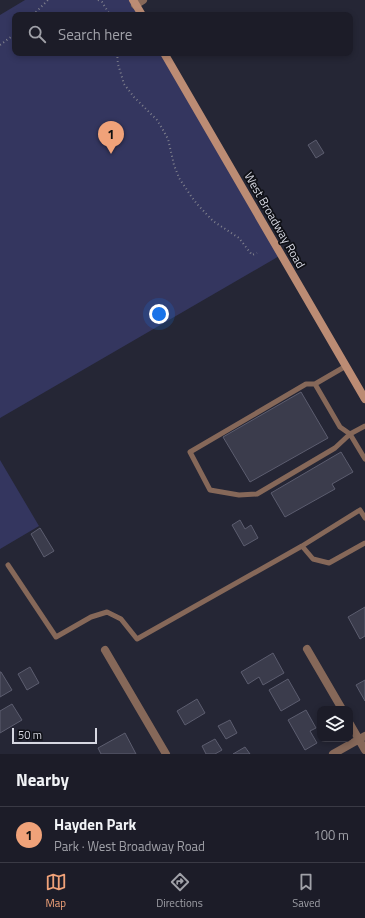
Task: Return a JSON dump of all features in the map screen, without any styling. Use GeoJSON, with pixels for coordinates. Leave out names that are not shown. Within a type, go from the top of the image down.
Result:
{"type":"FeatureCollection","features":[{"type":"Feature","properties":{"kind":"main road"},"geometry":{"type":"LineString","coordinates":[[134,2],[140,12]]}},
{"type":"Feature","properties":{"kind":"main road","name":"West Broadway Road"},"geometry":{"type":"LineString","coordinates":[[166,56],[365,399]]}},
{"type":"Feature","properties":{"kind":"street"},"geometry":{"type":"LineString","coordinates":[[134,2],[143,0]]}},
{"type":"Feature","properties":{"kind":"street"},"geometry":{"type":"LineString","coordinates":[[308,649],[340,706]]}},
{"type":"Feature","properties":{"kind":"street"},"geometry":{"type":"LineString","coordinates":[[105,650],[166,754]]}},
{"type":"Feature","properties":{"kind":"street"},"geometry":{"type":"LineString","coordinates":[[353,728],[362,738],[365,750]]}},
{"type":"Feature","properties":{"kind":"street"},"geometry":{"type":"LineString","coordinates":[[333,754],[362,738]]}},
{"type":"Feature","properties":{"kind":"lane"},"geometry":{"type":"LineString","coordinates":[[346,366],[315,384],[306,384],[190,452],[210,490],[239,495],[257,494],[335,448],[350,434],[365,426]]}},
{"type":"Feature","properties":{"kind":"lane"},"geometry":{"type":"LineString","coordinates":[[315,384],[340,427],[350,434],[365,459]]}},
{"type":"Feature","properties":{"kind":"lane"},"geometry":{"type":"LineString","coordinates":[[8,565],[56,637],[91,617],[107,612],[121,619],[137,639],[302,546],[360,510],[365,518]]}},
{"type":"Feature","properties":{"kind":"lane"},"geometry":{"type":"LineString","coordinates":[[302,546],[313,559],[329,563],[365,543]]}},
{"type":"Feature","properties":{"kind":"path"},"geometry":{"type":"LineString","coordinates":[[36,12],[48,0]]}},
{"type":"Feature","properties":{"kind":"path"},"geometry":{"type":"LineString","coordinates":[[98,0],[102,2],[108,12]]}},
{"type":"Feature","properties":{"kind":"path"},"geometry":{"type":"LineString","coordinates":[[0,45],[12,36]]}},
{"type":"Feature","properties":{"kind":"path"},"geometry":{"type":"LineString","coordinates":[[117,56],[124,84],[134,97],[157,120],[168,139],[174,165],[180,178],[196,204],[213,221],[239,238],[252,255],[257,253]]}},
{"type":"Feature","properties":{"kind":"shaded area"},"geometry":{"type":"Polygon","coordinates":[[[25,0],[131,0],[138,12],[12,12],[12,56],[165,56],[281,255],[0,418],[0,15],[25,0]]]}},
{"type":"Feature","properties":{"kind":"shaded area"},"geometry":{"type":"Polygon","coordinates":[[[0,460],[39,526],[0,549],[0,460]]]}},
{"type":"Feature","properties":{"kind":"building"},"geometry":{"type":"Polygon","coordinates":[[[316,140],[324,153],[316,158],[308,145],[316,140]]]}},
{"type":"Feature","properties":{"kind":"building"},"geometry":{"type":"Polygon","coordinates":[[[301,392],[328,438],[250,482],[223,437],[301,392]]]}},
{"type":"Feature","properties":{"kind":"building"},"geometry":{"type":"Polygon","coordinates":[[[341,452],[353,472],[332,484],[335,489],[285,517],[271,493],[341,452]]]}},
{"type":"Feature","properties":{"kind":"building"},"geometry":{"type":"Polygon","coordinates":[[[240,520],[245,529],[251,525],[258,538],[244,546],[232,525],[240,520]]]}},
{"type":"Feature","properties":{"kind":"building"},"geometry":{"type":"Polygon","coordinates":[[[40,528],[54,551],[44,557],[31,534],[40,528]]]}},
{"type":"Feature","properties":{"kind":"building"},"geometry":{"type":"Polygon","coordinates":[[[365,607],[365,636],[360,639],[348,617],[365,607]]]}},
{"type":"Feature","properties":{"kind":"building"},"geometry":{"type":"Polygon","coordinates":[[[273,653],[284,673],[263,685],[259,677],[248,684],[241,672],[273,653]]]}},
{"type":"Feature","properties":{"kind":"building"},"geometry":{"type":"Polygon","coordinates":[[[30,667],[39,683],[27,690],[18,674],[30,667]]]}},
{"type":"Feature","properties":{"kind":"building"},"geometry":{"type":"Polygon","coordinates":[[[0,672],[12,690],[0,697],[0,672]]]}},
{"type":"Feature","properties":{"kind":"building"},"geometry":{"type":"Polygon","coordinates":[[[288,679],[300,700],[281,711],[269,690],[288,679]]]}},
{"type":"Feature","properties":{"kind":"building"},"geometry":{"type":"Polygon","coordinates":[[[365,680],[365,701],[356,685],[365,680]]]}},
{"type":"Feature","properties":{"kind":"building"},"geometry":{"type":"Polygon","coordinates":[[[197,699],[205,713],[185,725],[177,711],[197,699]]]}},
{"type":"Feature","properties":{"kind":"building"},"geometry":{"type":"Polygon","coordinates":[[[12,704],[22,720],[0,733],[0,711],[12,704]]]}},
{"type":"Feature","properties":{"kind":"building"},"geometry":{"type":"Polygon","coordinates":[[[306,710],[316,728],[310,731],[317,743],[305,750],[288,720],[306,710]]]}},
{"type":"Feature","properties":{"kind":"building"},"geometry":{"type":"Polygon","coordinates":[[[230,720],[237,733],[226,739],[218,726],[230,720]]]}},
{"type":"Feature","properties":{"kind":"building"},"geometry":{"type":"Polygon","coordinates":[[[125,733],[136,754],[101,754],[98,748],[125,733]]]}},
{"type":"Feature","properties":{"kind":"building"},"geometry":{"type":"Polygon","coordinates":[[[215,739],[222,750],[215,754],[206,754],[202,746],[215,739]]]}},
{"type":"Feature","properties":{"kind":"building"},"geometry":{"type":"Polygon","coordinates":[[[245,747],[250,754],[233,754],[245,747]]]}},
{"type":"Feature","properties":{"kind":"place","name":"Hayden Park"},"geometry":{"type":"Point","coordinates":[111,154]}}]}
